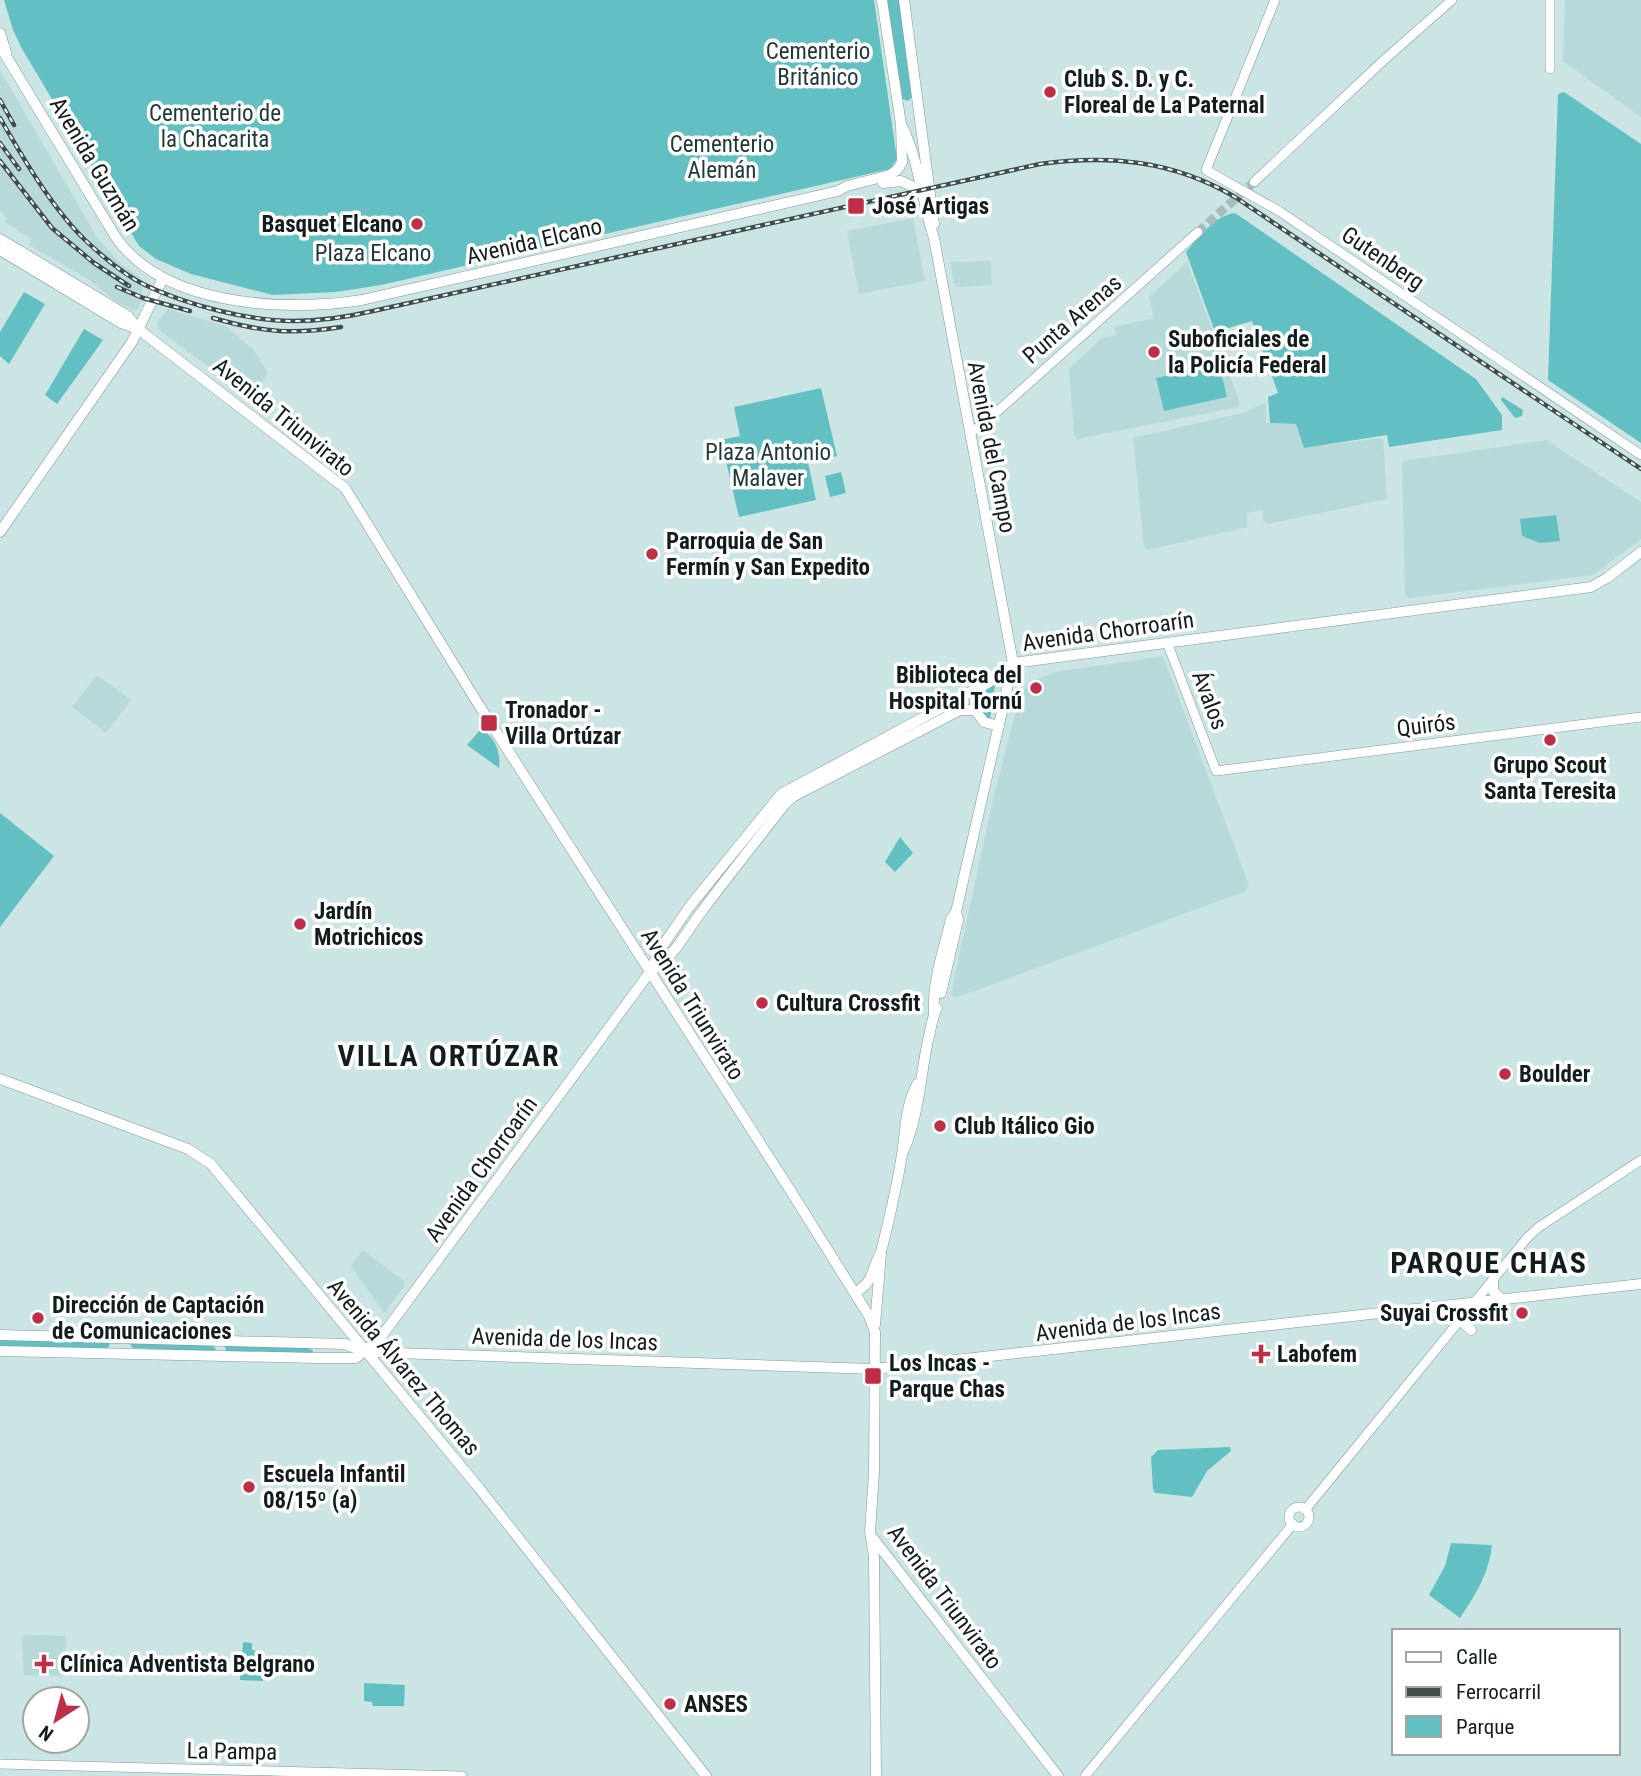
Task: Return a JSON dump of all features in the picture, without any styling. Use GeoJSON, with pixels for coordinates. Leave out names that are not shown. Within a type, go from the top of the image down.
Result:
{"type":"FeatureCollection","features":[{"type":"Feature","properties":{"kind":"main road","name":"Avenida del Campo"},"geometry":{"type":"LineString","coordinates":[[882,0],[901,124],[903,157],[894,177]]}},
{"type":"Feature","properties":{"kind":"main road","name":"Avenida del Campo"},"geometry":{"type":"LineString","coordinates":[[904,0],[934,238],[1013,663]]}},
{"type":"Feature","properties":{"kind":"main road","name":"Avenida Guzmán"},"geometry":{"type":"LineString","coordinates":[[0,33],[7,56]]}},
{"type":"Feature","properties":{"kind":"main road","name":"Avenida Guzmán"},"geometry":{"type":"LineString","coordinates":[[0,46],[122,247],[144,267],[163,278]]}},
{"type":"Feature","properties":{"kind":"main road"},"geometry":{"type":"LineString","coordinates":[[897,100],[908,106],[917,98]]}},
{"type":"Feature","properties":{"kind":"main road","name":"Avenida del Campo"},"geometry":{"type":"LineString","coordinates":[[901,124],[908,138],[934,238]]}},
{"type":"Feature","properties":{"kind":"main road"},"geometry":{"type":"LineString","coordinates":[[915,167],[925,154]]}},
{"type":"Feature","properties":{"kind":"main road","name":"Avenida Elcano"},"geometry":{"type":"LineString","coordinates":[[163,278],[207,293],[248,302],[288,306],[342,303],[838,191],[847,186],[894,177],[915,167]]}},
{"type":"Feature","properties":{"kind":"main road"},"geometry":{"type":"LineString","coordinates":[[894,177],[922,191]]}},
{"type":"Feature","properties":{"kind":"main road","name":"Avenida Triunvirato"},"geometry":{"type":"LineString","coordinates":[[0,239],[126,315],[138,329],[345,488],[477,702],[871,1319],[874,1332],[872,1537],[1058,1776]]}},
{"type":"Feature","properties":{"kind":"main road","name":"Avenida Triunvirato"},"geometry":{"type":"LineString","coordinates":[[0,250],[121,323],[138,329]]}},
{"type":"Feature","properties":{"kind":"main road"},"geometry":{"type":"LineString","coordinates":[[0,532],[132,342],[163,278]]}},
{"type":"Feature","properties":{"kind":"main road"},"geometry":{"type":"LineString","coordinates":[[132,342],[151,338]]}},
{"type":"Feature","properties":{"kind":"main road","name":"Avenida Chorroarín"},"geometry":{"type":"LineString","coordinates":[[365,1352],[381,1337],[650,972],[660,967],[668,958],[785,804],[848,762],[904,727],[996,678],[1013,663],[1591,587],[1641,552]]}},
{"type":"Feature","properties":{"kind":"main road"},"geometry":{"type":"LineString","coordinates":[[855,1293],[870,1282],[881,1252],[902,1152],[912,1129],[919,1100],[919,1081],[958,920],[956,912],[1013,663]]}},
{"type":"Feature","properties":{"kind":"main road"},"geometry":{"type":"LineString","coordinates":[[982,686],[975,697],[975,710],[984,722],[999,726]]}},
{"type":"Feature","properties":{"kind":"main road","name":"Avenida Chorroarín"},"geometry":{"type":"LineString","coordinates":[[848,762],[909,738],[960,710],[975,710]]}},
{"type":"Feature","properties":{"kind":"main road"},"geometry":{"type":"LineString","coordinates":[[904,727],[909,738]]}},
{"type":"Feature","properties":{"kind":"main road","name":"Avenida Álvarez Thomas"},"geometry":{"type":"LineString","coordinates":[[0,1079],[188,1149],[205,1158],[479,1488],[706,1776]]}},
{"type":"Feature","properties":{"kind":"main road"},"geometry":{"type":"LineString","coordinates":[[874,1332],[881,1252]]}},
{"type":"Feature","properties":{"kind":"main road"},"geometry":{"type":"LineString","coordinates":[[1493,1280],[1493,1291],[1502,1299]]}},
{"type":"Feature","properties":{"kind":"main road","name":"Avenida de los Incas"},"geometry":{"type":"LineString","coordinates":[[0,1335],[345,1344],[365,1352],[874,1369],[1641,1284]]}},
{"type":"Feature","properties":{"kind":"main road"},"geometry":{"type":"LineString","coordinates":[[1440,1307],[1471,1330]]}},
{"type":"Feature","properties":{"kind":"main road","name":"Avenida de los Incas"},"geometry":{"type":"LineString","coordinates":[[0,1351],[317,1358],[356,1358],[365,1352]]}},
{"type":"Feature","properties":{"kind":"main road"},"geometry":{"type":"LineString","coordinates":[[872,1537],[876,1776]]}},
{"type":"Feature","properties":{"kind":"street","name":"Gutenberg"},"geometry":{"type":"LineString","coordinates":[[1275,0],[1206,170],[1279,211],[1641,455]]}},
{"type":"Feature","properties":{"kind":"street"},"geometry":{"type":"LineString","coordinates":[[1254,182],[1452,0]]}},
{"type":"Feature","properties":{"kind":"street"},"geometry":{"type":"LineString","coordinates":[[1550,0],[1550,68]]}},
{"type":"Feature","properties":{"kind":"street","name":"Punta Arenas"},"geometry":{"type":"LineString","coordinates":[[970,432],[981,426],[1198,232]]}},
{"type":"Feature","properties":{"kind":"street","name":"Ávalos"},"geometry":{"type":"LineString","coordinates":[[1167,642],[1216,771]]}},
{"type":"Feature","properties":{"kind":"street","name":"Quirós"},"geometry":{"type":"LineString","coordinates":[[1216,771],[1641,717]]}},
{"type":"Feature","properties":{"kind":"street"},"geometry":{"type":"LineString","coordinates":[[1085,1776],[1293,1524],[1289,1516],[1293,1509],[1300,1507],[1305,1510],[1539,1227],[1641,1160]]}},
{"type":"Feature","properties":{"kind":"street","name":"La Pampa"},"geometry":{"type":"LineString","coordinates":[[0,1764],[462,1776]]}},
{"type":"Feature","properties":{"kind":"shaded area"},"geometry":{"type":"Polygon","coordinates":[[[1565,0],[1641,0],[1641,117],[1563,61],[1565,0]]]}},
{"type":"Feature","properties":{"kind":"shaded area"},"geometry":{"type":"Polygon","coordinates":[[[0,70],[98,239],[119,262],[143,280],[141,302],[137,310],[115,301],[88,279],[29,245],[32,239],[5,222],[7,217],[0,211],[0,70]]]}},
{"type":"Feature","properties":{"kind":"shaded area"},"geometry":{"type":"Polygon","coordinates":[[[913,218],[925,281],[859,294],[847,231],[913,218]]]}},
{"type":"Feature","properties":{"kind":"shaded area"},"geometry":{"type":"Polygon","coordinates":[[[991,261],[992,285],[955,287],[950,262],[991,261]]]}},
{"type":"Feature","properties":{"kind":"shaded area","name":"Suboficiales de la Policía Federal"},"geometry":{"type":"Polygon","coordinates":[[[1187,262],[1240,403],[1238,407],[1077,439],[1074,435],[1069,369],[1102,338],[1116,335],[1114,327],[1154,318],[1149,297],[1187,262]]]}},
{"type":"Feature","properties":{"kind":"shaded area"},"geometry":{"type":"Polygon","coordinates":[[[168,309],[225,326],[253,349],[268,373],[253,396],[249,397],[158,329],[157,323],[168,309]]]}},
{"type":"Feature","properties":{"kind":"shaded area"},"geometry":{"type":"Polygon","coordinates":[[[1266,402],[1266,423],[1296,424],[1304,448],[1383,438],[1387,499],[1268,524],[1263,521],[1263,510],[1247,513],[1247,527],[1148,550],[1144,547],[1133,438],[1243,413],[1266,402]]]}},
{"type":"Feature","properties":{"kind":"shaded area"},"geometry":{"type":"Polygon","coordinates":[[[1546,440],[1641,502],[1641,539],[1593,575],[1409,598],[1405,595],[1402,461],[1546,440]]]}},
{"type":"Feature","properties":{"kind":"shaded area"},"geometry":{"type":"Polygon","coordinates":[[[1163,656],[1249,885],[1246,891],[955,998],[951,994],[993,799],[1021,691],[1035,680],[1056,672],[1163,656]]]}},
{"type":"Feature","properties":{"kind":"shaded area"},"geometry":{"type":"Polygon","coordinates":[[[97,675],[131,700],[106,733],[72,707],[97,675]]]}},
{"type":"Feature","properties":{"kind":"shaded area"},"geometry":{"type":"Polygon","coordinates":[[[363,1250],[404,1281],[404,1287],[384,1313],[351,1266],[363,1250]]]}},
{"type":"Feature","properties":{"kind":"shaded area","name":"Clínica Adventista Belgrano"},"geometry":{"type":"Polygon","coordinates":[[[24,1635],[66,1636],[65,1676],[24,1675],[24,1635]]]}},
{"type":"Feature","properties":{"kind":"green space","name":"Cementerio de la Chacarita"},"geometry":{"type":"Polygon","coordinates":[[[4,0],[874,0],[897,159],[890,169],[381,285],[336,292],[273,295],[191,274],[156,259],[139,246],[21,47],[4,0]]]}},
{"type":"Feature","properties":{"kind":"green space"},"geometry":{"type":"Polygon","coordinates":[[[886,0],[900,0],[913,96],[908,101],[900,98],[886,0]]]}},
{"type":"Feature","properties":{"kind":"green space"},"geometry":{"type":"Polygon","coordinates":[[[1564,92],[1641,144],[1641,443],[1548,380],[1558,94],[1564,92]]]}},
{"type":"Feature","properties":{"kind":"green space"},"geometry":{"type":"Polygon","coordinates":[[[1235,213],[1476,379],[1502,415],[1502,430],[1389,447],[1387,435],[1304,448],[1296,424],[1270,423],[1268,397],[1278,393],[1252,321],[1215,332],[1186,252],[1214,223],[1235,213]]]}},
{"type":"Feature","properties":{"kind":"green space"},"geometry":{"type":"Polygon","coordinates":[[[24,292],[45,304],[9,364],[0,356],[0,332],[24,292]]]}},
{"type":"Feature","properties":{"kind":"green space"},"geometry":{"type":"Polygon","coordinates":[[[84,329],[103,340],[57,404],[45,395],[84,329]]]}},
{"type":"Feature","properties":{"kind":"green space"},"geometry":{"type":"Polygon","coordinates":[[[1219,364],[1227,397],[1164,411],[1156,378],[1219,364]]]}},
{"type":"Feature","properties":{"kind":"green space","name":"Plaza Antonio Malaver"},"geometry":{"type":"Polygon","coordinates":[[[821,388],[837,456],[808,462],[816,500],[739,517],[721,440],[740,436],[734,407],[821,388]]]}},
{"type":"Feature","properties":{"kind":"green space"},"geometry":{"type":"Polygon","coordinates":[[[1502,397],[1523,410],[1522,416],[1515,418],[1501,400],[1502,397]]]}},
{"type":"Feature","properties":{"kind":"green space"},"geometry":{"type":"Polygon","coordinates":[[[841,472],[846,493],[830,497],[825,476],[841,472]]]}},
{"type":"Feature","properties":{"kind":"green space"},"geometry":{"type":"Polygon","coordinates":[[[1556,515],[1560,541],[1540,543],[1522,536],[1520,519],[1556,515]]]}},
{"type":"Feature","properties":{"kind":"green space"},"geometry":{"type":"Polygon","coordinates":[[[995,685],[988,720],[978,711],[979,694],[995,685]]]}},
{"type":"Feature","properties":{"kind":"green space"},"geometry":{"type":"Polygon","coordinates":[[[481,729],[496,745],[499,768],[467,745],[481,729]]]}},
{"type":"Feature","properties":{"kind":"green space"},"geometry":{"type":"Polygon","coordinates":[[[0,813],[54,856],[0,927],[0,813]]]}},
{"type":"Feature","properties":{"kind":"green space"},"geometry":{"type":"Polygon","coordinates":[[[900,837],[913,853],[895,872],[885,862],[900,837]]]}},
{"type":"Feature","properties":{"kind":"green space"},"geometry":{"type":"Polygon","coordinates":[[[0,1339],[107,1341],[110,1344],[108,1348],[0,1347],[0,1339]]]}},
{"type":"Feature","properties":{"kind":"green space"},"geometry":{"type":"Polygon","coordinates":[[[132,1341],[213,1346],[216,1349],[213,1352],[133,1348],[130,1344],[132,1341]]]}},
{"type":"Feature","properties":{"kind":"green space"},"geometry":{"type":"Polygon","coordinates":[[[225,1347],[307,1347],[313,1351],[227,1353],[225,1347]]]}},
{"type":"Feature","properties":{"kind":"green space"},"geometry":{"type":"Polygon","coordinates":[[[1230,1447],[1231,1451],[1207,1471],[1192,1497],[1155,1493],[1151,1457],[1158,1450],[1230,1447]]]}},
{"type":"Feature","properties":{"kind":"green space"},"geometry":{"type":"Polygon","coordinates":[[[1451,1543],[1492,1545],[1481,1583],[1460,1618],[1429,1595],[1445,1566],[1451,1543]]]}},
{"type":"Feature","properties":{"kind":"green space"},"geometry":{"type":"Polygon","coordinates":[[[243,1642],[252,1643],[252,1650],[263,1652],[263,1681],[240,1680],[243,1642]]]}},
{"type":"Feature","properties":{"kind":"green space"},"geometry":{"type":"Polygon","coordinates":[[[364,1683],[405,1685],[404,1706],[373,1706],[372,1702],[364,1701],[364,1683]]]}},
{"type":"Feature","properties":{"kind":"tunnel"},"geometry":{"type":"LineString","coordinates":[[1198,232],[1254,182]]}},
{"type":"Feature","properties":{"kind":"railway"},"geometry":{"type":"LineString","coordinates":[[0,100],[14,125]]}},
{"type":"Feature","properties":{"kind":"railway"},"geometry":{"type":"LineString","coordinates":[[0,118],[28,166],[61,213],[85,240],[121,270],[145,285],[198,305],[238,315],[294,321],[363,313],[1040,164],[1091,160],[1141,163],[1165,168],[1189,175],[1235,197],[1641,469]]}},
{"type":"Feature","properties":{"kind":"railway"},"geometry":{"type":"LineString","coordinates":[[0,143],[19,169]]}},
{"type":"Feature","properties":{"kind":"railway"},"geometry":{"type":"LineString","coordinates":[[0,161],[52,228],[94,263],[129,286]]}},
{"type":"Feature","properties":{"kind":"railway"},"geometry":{"type":"LineString","coordinates":[[117,287],[143,298],[190,311]]}},
{"type":"Feature","properties":{"kind":"railway"},"geometry":{"type":"LineString","coordinates":[[213,318],[276,331],[341,327]]}},
{"type":"Feature","properties":{"kind":"place","name":"Club S. D. y C. Floreal de La Paternal"},"geometry":{"type":"Point","coordinates":[1050,92]}},
{"type":"Feature","properties":{"kind":"place","name":"José Artigas"},"geometry":{"type":"Point","coordinates":[856,206]}},
{"type":"Feature","properties":{"kind":"place","name":"Basquet Elcano"},"geometry":{"type":"Point","coordinates":[417,224]}},
{"type":"Feature","properties":{"kind":"place","name":"Suboficiales de la Policía Federal"},"geometry":{"type":"Point","coordinates":[1154,352]}},
{"type":"Feature","properties":{"kind":"place","name":"Parroquia de San Fermín y San Expedito"},"geometry":{"type":"Point","coordinates":[652,554]}},
{"type":"Feature","properties":{"kind":"place","name":"Biblioteca del Hospital Tornú"},"geometry":{"type":"Point","coordinates":[1036,688]}},
{"type":"Feature","properties":{"kind":"place","name":"Tronador - Villa Ortúzar"},"geometry":{"type":"Point","coordinates":[489,723]}},
{"type":"Feature","properties":{"kind":"place","name":"Grupo Scout Santa Teresita"},"geometry":{"type":"Point","coordinates":[1550,740]}},
{"type":"Feature","properties":{"kind":"place","name":"Jardín Motrichicos"},"geometry":{"type":"Point","coordinates":[300,924]}},
{"type":"Feature","properties":{"kind":"place","name":"Cultura Crossfit"},"geometry":{"type":"Point","coordinates":[762,1003]}},
{"type":"Feature","properties":{"kind":"place","name":"Boulder"},"geometry":{"type":"Point","coordinates":[1505,1074]}},
{"type":"Feature","properties":{"kind":"place","name":"Club Itálico Gio"},"geometry":{"type":"Point","coordinates":[940,1126]}},
{"type":"Feature","properties":{"kind":"place","name":"Suyai Crossfit"},"geometry":{"type":"Point","coordinates":[1522,1313]}},
{"type":"Feature","properties":{"kind":"place","name":"Dirección de Captación de Comunicaciones"},"geometry":{"type":"Point","coordinates":[38,1318]}},
{"type":"Feature","properties":{"kind":"place","name":"Labofem"},"geometry":{"type":"Point","coordinates":[1261,1354]}},
{"type":"Feature","properties":{"kind":"place","name":"Los Incas - Parque Chas"},"geometry":{"type":"Point","coordinates":[873,1376]}},
{"type":"Feature","properties":{"kind":"place","name":"Escuela Infantil 08/15º (a)"},"geometry":{"type":"Point","coordinates":[249,1487]}},
{"type":"Feature","properties":{"kind":"place","name":"Clínica Adventista Belgrano"},"geometry":{"type":"Point","coordinates":[44,1664]}},
{"type":"Feature","properties":{"kind":"place","name":"ANSES"},"geometry":{"type":"Point","coordinates":[670,1704]}},
{"type":"Feature","properties":{"kind":"district","name":"VILLA ORTÚZAR"},"geometry":{"type":"Point","coordinates":[449,1056]}},
{"type":"Feature","properties":{"kind":"district","name":"PARQUE CHAS"},"geometry":{"type":"Point","coordinates":[1489,1263]}},
{"type":"Feature","properties":{"kind":"park label","name":"Cementerio Británico"},"geometry":{"type":"Point","coordinates":[818,64]}},
{"type":"Feature","properties":{"kind":"park label","name":"Cementerio Alemán"},"geometry":{"type":"Point","coordinates":[722,157]}},
{"type":"Feature","properties":{"kind":"park label","name":"Plaza Elcano"},"geometry":{"type":"Point","coordinates":[373,253]}}]}
